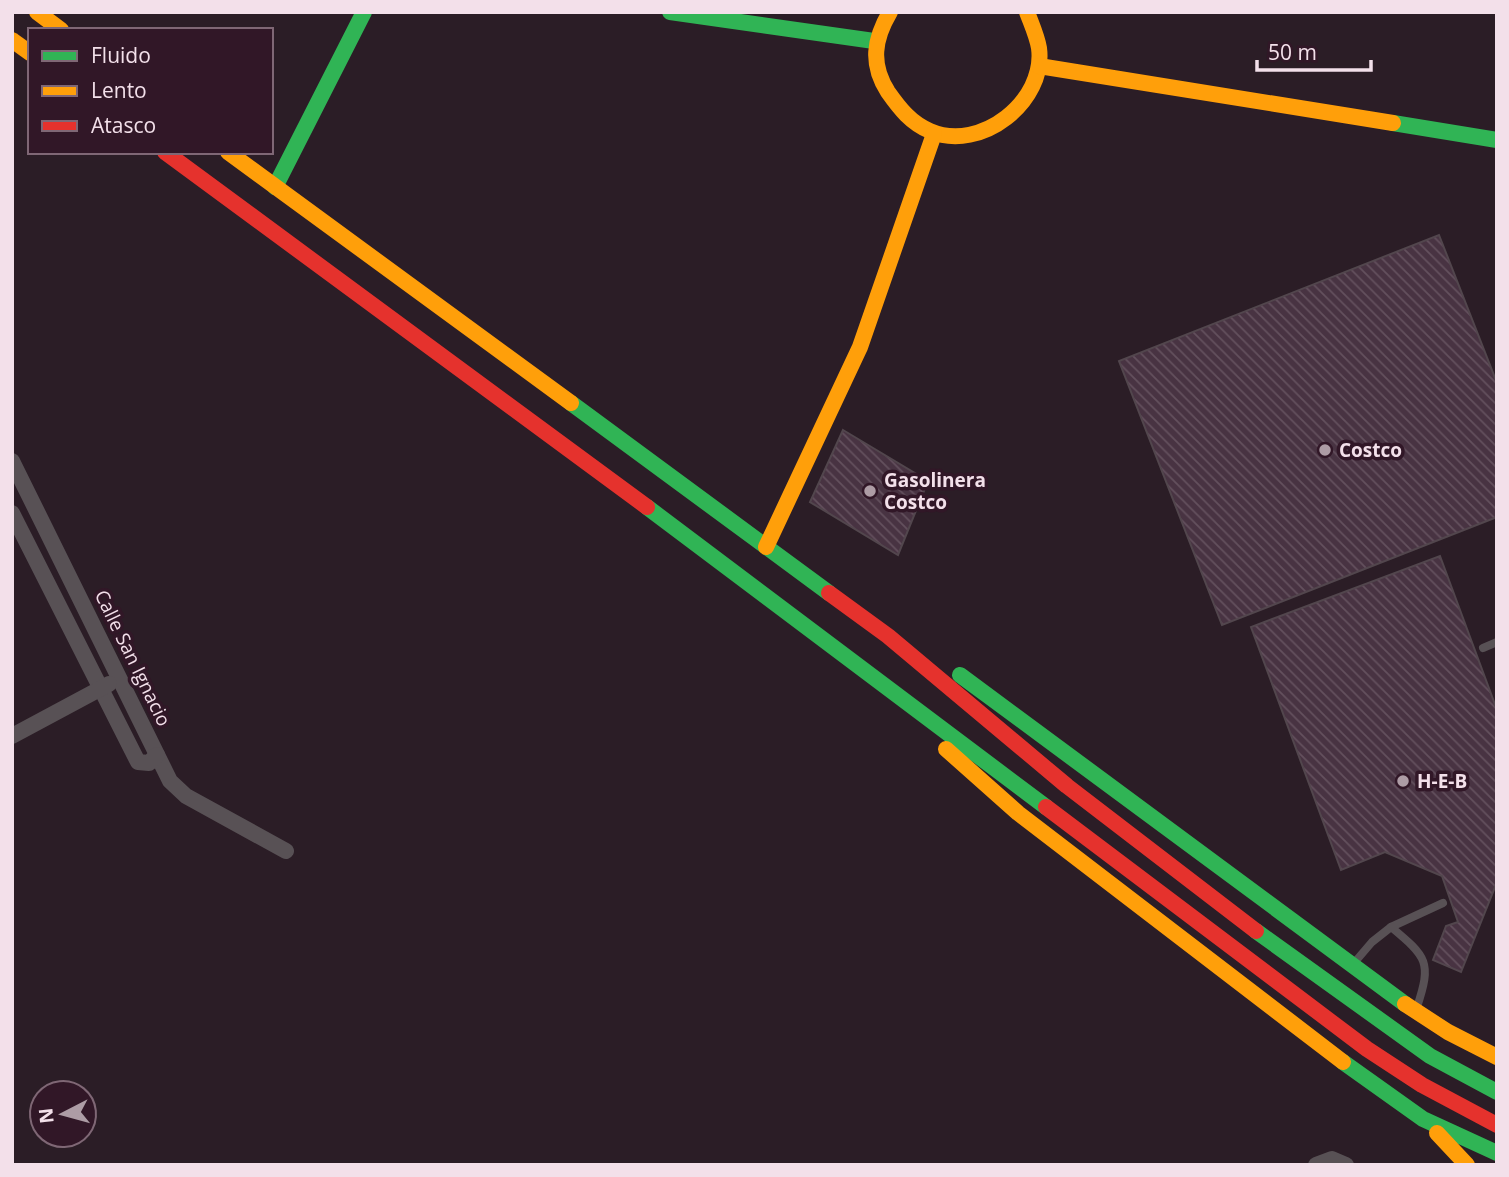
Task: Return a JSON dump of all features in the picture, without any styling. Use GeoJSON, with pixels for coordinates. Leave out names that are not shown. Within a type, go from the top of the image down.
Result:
{"type":"FeatureCollection","features":[{"type":"Feature","properties":{"kind":"main road"},"geometry":{"type":"LineString","coordinates":[[37,12],[58,28]]}},
{"type":"Feature","properties":{"kind":"main road"},"geometry":{"type":"LineString","coordinates":[[275,187],[365,12]]}},
{"type":"Feature","properties":{"kind":"main road"},"geometry":{"type":"LineString","coordinates":[[670,12],[874,41]]}},
{"type":"Feature","properties":{"kind":"main road"},"geometry":{"type":"LineString","coordinates":[[890,12],[874,41],[878,74],[889,100],[909,120],[934,134],[962,137],[989,131],[1005,121],[1030,93],[1039,66],[1037,38],[1027,12]]}},
{"type":"Feature","properties":{"kind":"main road"},"geometry":{"type":"LineString","coordinates":[[12,40],[28,52]]}},
{"type":"Feature","properties":{"kind":"main road"},"geometry":{"type":"LineString","coordinates":[[1039,66],[1497,140]]}},
{"type":"Feature","properties":{"kind":"main road"},"geometry":{"type":"LineString","coordinates":[[766,547],[860,347],[934,134]]}},
{"type":"Feature","properties":{"kind":"main road"},"geometry":{"type":"LineString","coordinates":[[168,154],[504,399],[1052,811],[1176,908],[1367,1049],[1422,1085],[1497,1125]]}},
{"type":"Feature","properties":{"kind":"main road"},"geometry":{"type":"LineString","coordinates":[[231,154],[888,636],[1067,786],[1373,1018],[1430,1056],[1497,1092]]}},
{"type":"Feature","properties":{"kind":"main road"},"geometry":{"type":"LineString","coordinates":[[888,636],[945,664],[1147,817],[1416,1010],[1447,1031],[1497,1057]]}},
{"type":"Feature","properties":{"kind":"main road"},"geometry":{"type":"LineString","coordinates":[[906,703],[964,768],[1018,813],[1274,1011],[1423,1119],[1467,1165]]}},
{"type":"Feature","properties":{"kind":"main road"},"geometry":{"type":"LineString","coordinates":[[1423,1119],[1497,1153]]}},
{"type":"Feature","properties":{"kind":"street","name":"Calle San Ignacio"},"geometry":{"type":"LineString","coordinates":[[12,461],[20,494],[120,678],[157,755],[149,763],[138,762],[12,513]]}},
{"type":"Feature","properties":{"kind":"street"},"geometry":{"type":"LineString","coordinates":[[12,736],[120,678]]}},
{"type":"Feature","properties":{"kind":"street"},"geometry":{"type":"LineString","coordinates":[[157,755],[170,781],[186,796],[286,851]]}},
{"type":"Feature","properties":{"kind":"street"},"geometry":{"type":"LineString","coordinates":[[1316,1165],[1332,1159],[1346,1165]]}},
{"type":"Feature","properties":{"kind":"lane"},"geometry":{"type":"LineString","coordinates":[[1483,648],[1497,642]]}},
{"type":"Feature","properties":{"kind":"lane"},"geometry":{"type":"LineString","coordinates":[[1353,965],[1372,942],[1391,928],[1443,904]]}},
{"type":"Feature","properties":{"kind":"lane"},"geometry":{"type":"LineString","coordinates":[[1391,928],[1420,951],[1427,968],[1416,1010]]}},
{"type":"Feature","properties":{"kind":"building","name":"Costco"},"geometry":{"type":"Polygon","coordinates":[[[1439,235],[1497,383],[1497,517],[1222,625],[1119,361],[1439,235]]]}},
{"type":"Feature","properties":{"kind":"building","name":"Gasolinera Costco"},"geometry":{"type":"Polygon","coordinates":[[[843,430],[928,481],[898,555],[810,502],[843,430]]]}},
{"type":"Feature","properties":{"kind":"building","name":"H-E-B"},"geometry":{"type":"Polygon","coordinates":[[[1440,556],[1497,710],[1497,882],[1461,972],[1433,960],[1446,926],[1458,922],[1442,876],[1385,852],[1341,870],[1251,627],[1440,556]]]}},
{"type":"Feature","properties":{"kind":"traffic: fast"},"geometry":{"type":"LineString","coordinates":[[275,187],[364,12]]}},
{"type":"Feature","properties":{"kind":"traffic: fast"},"geometry":{"type":"LineString","coordinates":[[670,12],[874,41]]}},
{"type":"Feature","properties":{"kind":"traffic: fast"},"geometry":{"type":"LineString","coordinates":[[1393,123],[1497,140]]}},
{"type":"Feature","properties":{"kind":"traffic: fast"},"geometry":{"type":"LineString","coordinates":[[571,403],[829,593]]}},
{"type":"Feature","properties":{"kind":"traffic: fast"},"geometry":{"type":"LineString","coordinates":[[647,507],[1046,807]]}},
{"type":"Feature","properties":{"kind":"traffic: fast"},"geometry":{"type":"LineString","coordinates":[[960,675],[1405,1004]]}},
{"type":"Feature","properties":{"kind":"traffic: fast"},"geometry":{"type":"LineString","coordinates":[[1256,931],[1430,1056],[1497,1092]]}},
{"type":"Feature","properties":{"kind":"traffic: fast"},"geometry":{"type":"LineString","coordinates":[[1343,1062],[1423,1119],[1497,1153]]}},
{"type":"Feature","properties":{"kind":"traffic: slow"},"geometry":{"type":"LineString","coordinates":[[37,12],[58,28]]}},
{"type":"Feature","properties":{"kind":"traffic: slow"},"geometry":{"type":"LineString","coordinates":[[890,12],[880,32],[876,52],[882,82],[912,120],[930,131],[950,136],[970,135],[1006,118],[1021,103],[1032,86],[1038,68],[1039,48],[1027,12]]}},
{"type":"Feature","properties":{"kind":"traffic: slow"},"geometry":{"type":"LineString","coordinates":[[12,40],[28,52]]}},
{"type":"Feature","properties":{"kind":"traffic: slow"},"geometry":{"type":"LineString","coordinates":[[1039,66],[1393,123]]}},
{"type":"Feature","properties":{"kind":"traffic: slow"},"geometry":{"type":"LineString","coordinates":[[766,547],[860,347],[934,134]]}},
{"type":"Feature","properties":{"kind":"traffic: slow"},"geometry":{"type":"LineString","coordinates":[[231,154],[571,403]]}},
{"type":"Feature","properties":{"kind":"traffic: slow"},"geometry":{"type":"LineString","coordinates":[[946,749],[1018,813],[1343,1062]]}},
{"type":"Feature","properties":{"kind":"traffic: slow"},"geometry":{"type":"LineString","coordinates":[[1405,1004],[1448,1032],[1497,1057]]}},
{"type":"Feature","properties":{"kind":"traffic: slow"},"geometry":{"type":"LineString","coordinates":[[1437,1133],[1467,1165]]}},
{"type":"Feature","properties":{"kind":"traffic: jam"},"geometry":{"type":"LineString","coordinates":[[168,154],[647,507]]}},
{"type":"Feature","properties":{"kind":"traffic: jam"},"geometry":{"type":"LineString","coordinates":[[829,593],[888,636],[1067,786],[1256,931]]}},
{"type":"Feature","properties":{"kind":"traffic: jam"},"geometry":{"type":"LineString","coordinates":[[1046,807],[1367,1049],[1422,1085],[1497,1125]]}},
{"type":"Feature","properties":{"kind":"place","name":"Costco"},"geometry":{"type":"Point","coordinates":[1325,450]}},
{"type":"Feature","properties":{"kind":"place","name":"Gasolinera Costco"},"geometry":{"type":"Point","coordinates":[870,491]}},
{"type":"Feature","properties":{"kind":"place","name":"H-E-B"},"geometry":{"type":"Point","coordinates":[1403,781]}}]}
